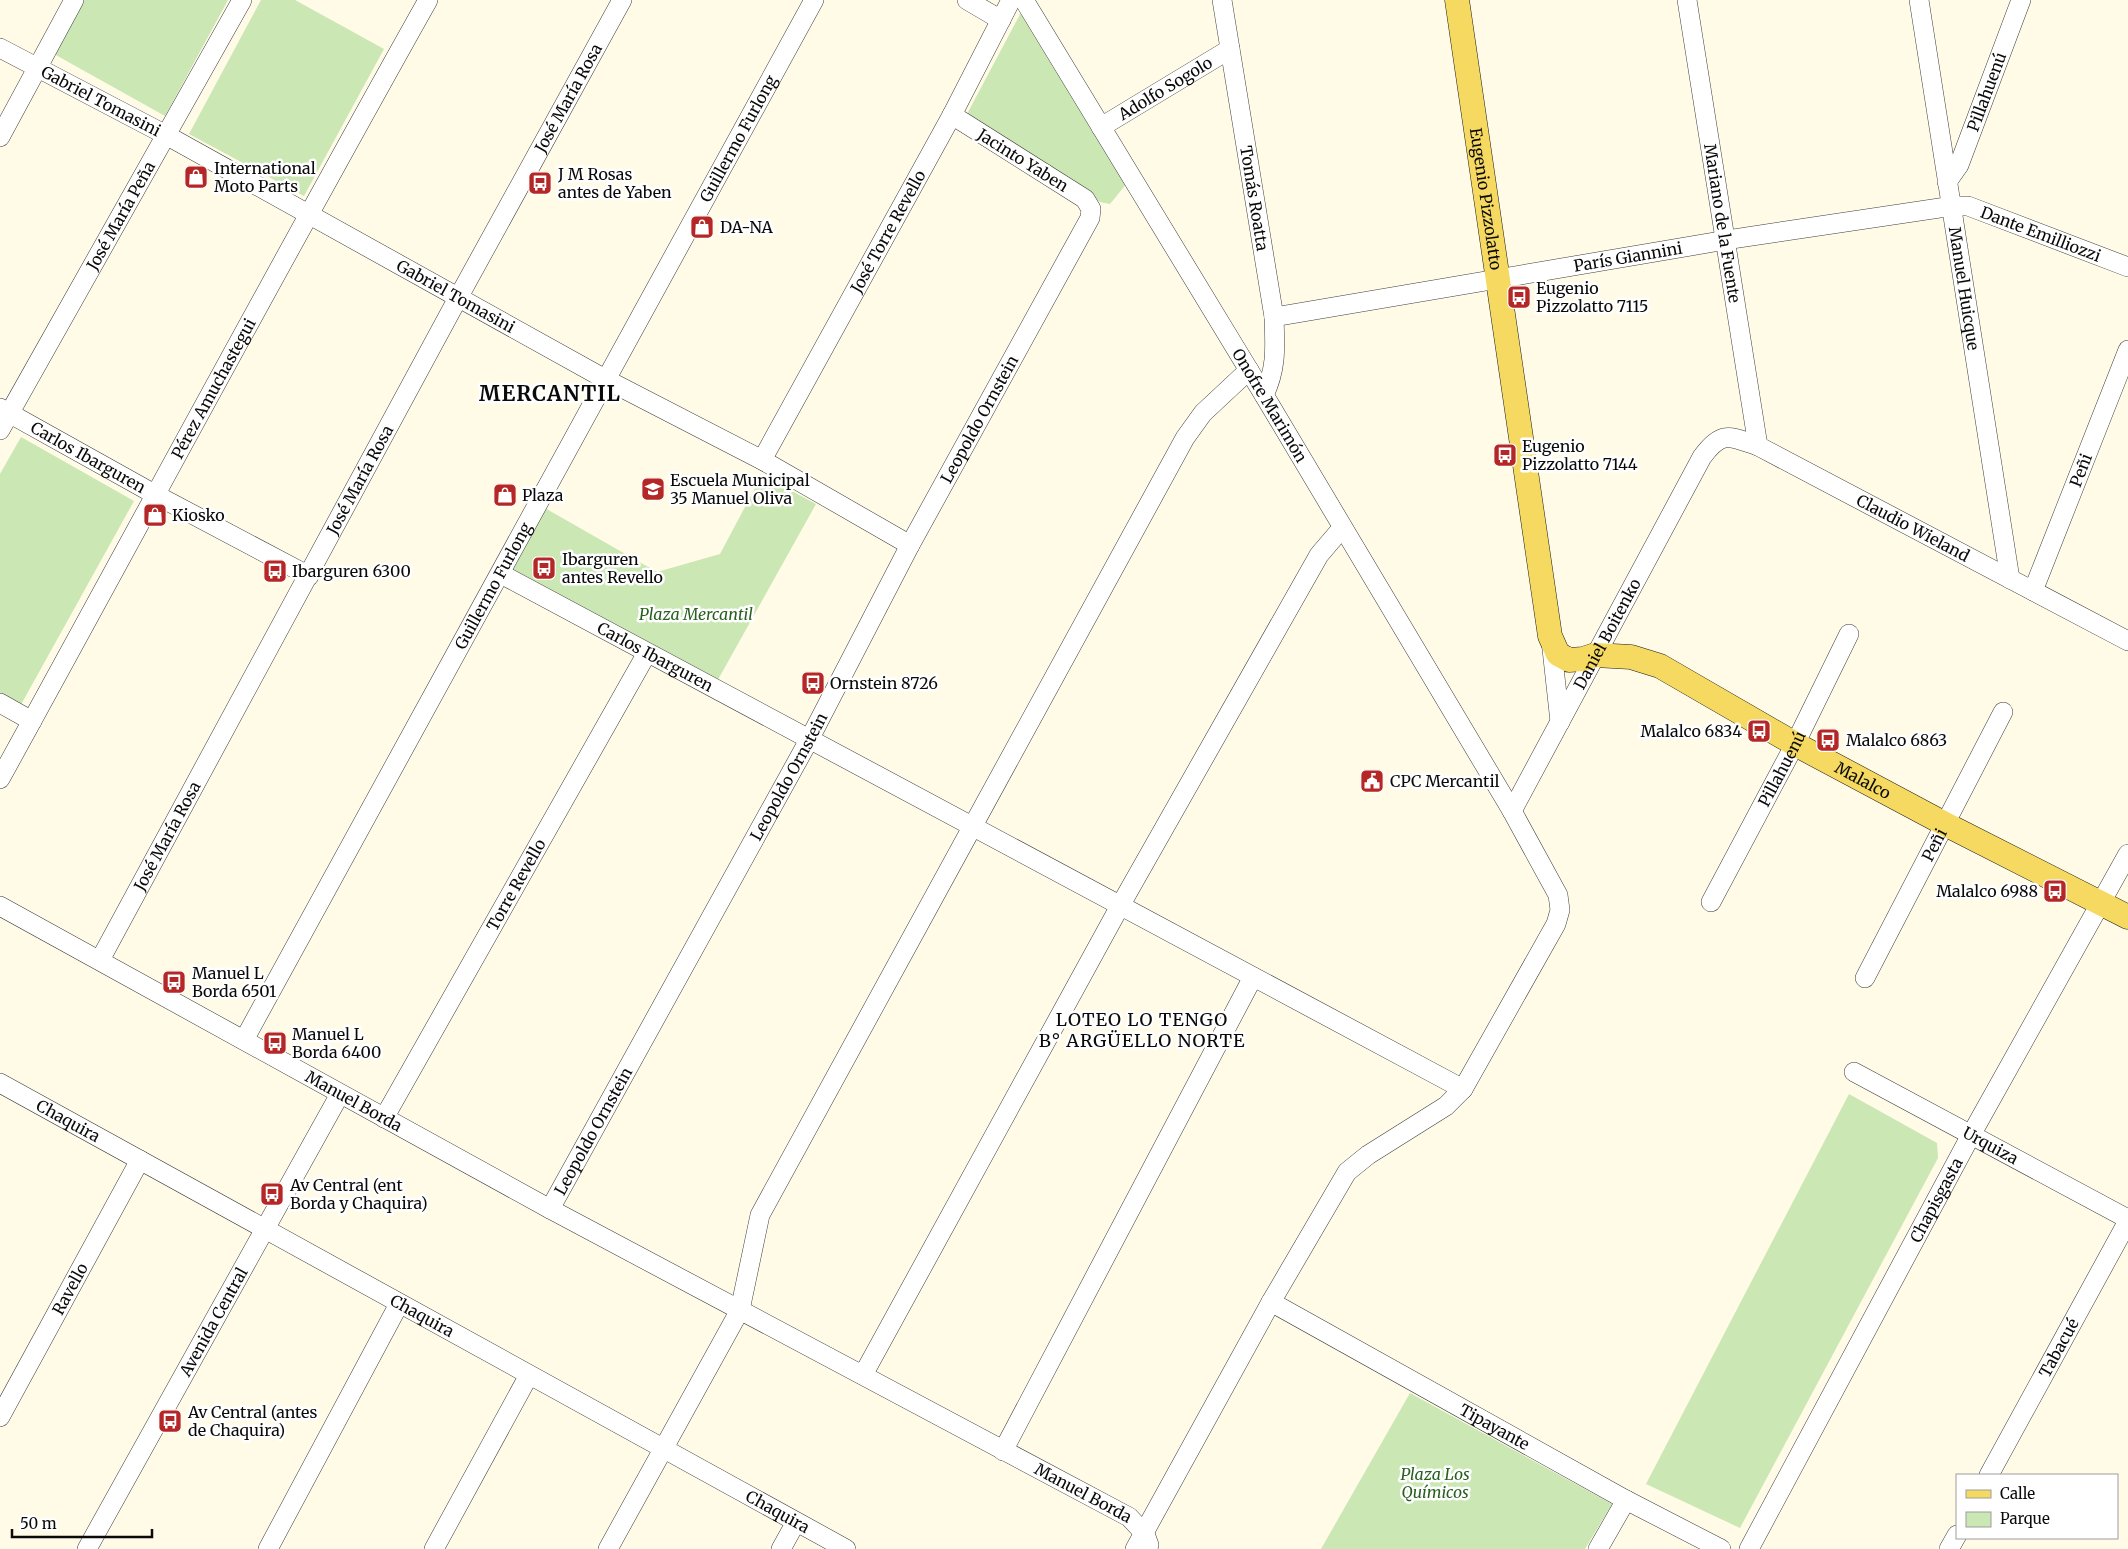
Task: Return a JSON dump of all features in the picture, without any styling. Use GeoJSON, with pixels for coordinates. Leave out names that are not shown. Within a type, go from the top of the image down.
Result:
{"type":"FeatureCollection","features":[{"type":"Feature","properties":{"kind":"main road","name":"Eugenio Pizzolatto"},"geometry":{"type":"LineString","coordinates":[[1457,0],[1550,636],[1558,654],[1569,660],[1584,659],[1596,655]]}},
{"type":"Feature","properties":{"kind":"main road","name":"Malalco"},"geometry":{"type":"LineString","coordinates":[[1596,655],[1631,656],[1660,666],[1795,744],[1945,824],[2128,917]]}},
{"type":"Feature","properties":{"kind":"street"},"geometry":{"type":"LineString","coordinates":[[0,137],[74,0]]}},
{"type":"Feature","properties":{"kind":"street","name":"José María Peña"},"geometry":{"type":"LineString","coordinates":[[0,430],[5,410],[166,135],[242,0]]}},
{"type":"Feature","properties":{"kind":"street","name":"Pérez Amuchastegui"},"geometry":{"type":"LineString","coordinates":[[0,779],[308,213],[428,0]]}},
{"type":"Feature","properties":{"kind":"street","name":"José María Rosa"},"geometry":{"type":"LineString","coordinates":[[100,960],[458,298],[622,0]]}},
{"type":"Feature","properties":{"kind":"street","name":"Guillermo Furlong"},"geometry":{"type":"LineString","coordinates":[[244,1040],[814,0]]}},
{"type":"Feature","properties":{"kind":"street"},"geometry":{"type":"LineString","coordinates":[[967,0],[1001,20]]}},
{"type":"Feature","properties":{"kind":"street","name":"José Torre Revello"},"geometry":{"type":"LineString","coordinates":[[762,460],[952,115],[1011,0]]}},
{"type":"Feature","properties":{"kind":"street","name":"Onofre Marimón"},"geometry":{"type":"LineString","coordinates":[[1024,0],[1249,370],[1512,811],[1558,895],[1560,910],[1556,924],[1463,1089],[1446,1106],[1368,1155],[1347,1172],[1271,1302],[1143,1544]]}},
{"type":"Feature","properties":{"kind":"street","name":"Tomás Roatta"},"geometry":{"type":"LineString","coordinates":[[1222,0],[1274,317],[1276,354],[1272,378],[1264,395]]}},
{"type":"Feature","properties":{"kind":"street","name":"Mariano de la Fuente"},"geometry":{"type":"LineString","coordinates":[[1687,0],[1758,446]]}},
{"type":"Feature","properties":{"kind":"street","name":"Manuel Huicque"},"geometry":{"type":"LineString","coordinates":[[1920,0],[2010,579]]}},
{"type":"Feature","properties":{"kind":"street","name":"Pillahuenú"},"geometry":{"type":"LineString","coordinates":[[1947,182],[1959,165],[2021,0]]}},
{"type":"Feature","properties":{"kind":"street","name":"Gabriel Tomasini"},"geometry":{"type":"LineString","coordinates":[[0,48],[166,135],[605,379],[762,460],[910,545]]}},
{"type":"Feature","properties":{"kind":"street","name":"Adolfo Sogolo"},"geometry":{"type":"LineString","coordinates":[[1101,127],[1230,49]]}},
{"type":"Feature","properties":{"kind":"street","name":"Jacinto Yaben"},"geometry":{"type":"LineString","coordinates":[[952,115],[1085,199],[1091,209]]}},
{"type":"Feature","properties":{"kind":"street","name":"París Giannini"},"geometry":{"type":"LineString","coordinates":[[1274,317],[1726,240],[1953,206]]}},
{"type":"Feature","properties":{"kind":"street","name":"Dante Emilliozzi"},"geometry":{"type":"LineString","coordinates":[[1953,206],[1968,206],[2128,266]]}},
{"type":"Feature","properties":{"kind":"street","name":"Leopoldo Ornstein"},"geometry":{"type":"LineString","coordinates":[[550,1209],[809,740],[910,545],[1090,218],[1091,209]]}},
{"type":"Feature","properties":{"kind":"street","name":"Peñi"},"geometry":{"type":"LineString","coordinates":[[2034,591],[2128,350]]}},
{"type":"Feature","properties":{"kind":"street"},"geometry":{"type":"LineString","coordinates":[[608,1549],[740,1310],[760,1214],[1185,438],[1203,413],[1249,370]]}},
{"type":"Feature","properties":{"kind":"street","name":"Carlos Ibarguren"},"geometry":{"type":"LineString","coordinates":[[5,410],[156,495],[309,576]]}},
{"type":"Feature","properties":{"kind":"street","name":"Claudio Wieland"},"geometry":{"type":"LineString","coordinates":[[1702,457],[1712,443],[1722,437],[1758,446],[2128,641]]}},
{"type":"Feature","properties":{"kind":"street","name":"Daniel Boitenko"},"geometry":{"type":"LineString","coordinates":[[1512,811],[1702,457]]}},
{"type":"Feature","properties":{"kind":"street"},"geometry":{"type":"LineString","coordinates":[[740,1310],[863,1375],[1120,906],[1319,555],[1342,528]]}},
{"type":"Feature","properties":{"kind":"street","name":"Carlos Ibarguren"},"geometry":{"type":"LineString","coordinates":[[501,574],[1463,1089]]}},
{"type":"Feature","properties":{"kind":"street","name":"Pillahuenú"},"geometry":{"type":"LineString","coordinates":[[1711,902],[1795,744],[1849,634]]}},
{"type":"Feature","properties":{"kind":"street"},"geometry":{"type":"LineString","coordinates":[[1550,636],[1560,722]]}},
{"type":"Feature","properties":{"kind":"street","name":"Torre Revello"},"geometry":{"type":"LineString","coordinates":[[384,1118],[647,653]]}},
{"type":"Feature","properties":{"kind":"street"},"geometry":{"type":"LineString","coordinates":[[0,703],[32,721]]}},
{"type":"Feature","properties":{"kind":"street","name":"Peñi"},"geometry":{"type":"LineString","coordinates":[[1865,978],[2003,712]]}},
{"type":"Feature","properties":{"kind":"street","name":"Chapisgasta"},"geometry":{"type":"LineString","coordinates":[[1749,1549],[1971,1135],[2128,854]]}},
{"type":"Feature","properties":{"kind":"street","name":"Manuel Borda"},"geometry":{"type":"LineString","coordinates":[[0,906],[550,1209],[740,1310]]}},
{"type":"Feature","properties":{"kind":"street"},"geometry":{"type":"LineString","coordinates":[[1003,1451],[1254,978]]}},
{"type":"Feature","properties":{"kind":"street","name":"Urquiza"},"geometry":{"type":"LineString","coordinates":[[1854,1072],[2128,1220]]}},
{"type":"Feature","properties":{"kind":"street","name":"Chaquira"},"geometry":{"type":"LineString","coordinates":[[2,1090],[140,1160],[846,1549]]}},
{"type":"Feature","properties":{"kind":"street","name":"Avenida Central"},"geometry":{"type":"LineString","coordinates":[[87,1549],[340,1094]]}},
{"type":"Feature","properties":{"kind":"street","name":"Ravello"},"geometry":{"type":"LineString","coordinates":[[0,1417],[140,1160]]}},
{"type":"Feature","properties":{"kind":"street","name":"Tabacué"},"geometry":{"type":"LineString","coordinates":[[1990,1474],[2128,1220]]}},
{"type":"Feature","properties":{"kind":"street","name":"Tipayante"},"geometry":{"type":"LineString","coordinates":[[1271,1302],[1626,1500],[1721,1549]]}},
{"type":"Feature","properties":{"kind":"street"},"geometry":{"type":"LineString","coordinates":[[268,1549],[399,1304]]}},
{"type":"Feature","properties":{"kind":"street"},"geometry":{"type":"LineString","coordinates":[[434,1549],[529,1375]]}},
{"type":"Feature","properties":{"kind":"street","name":"Manuel Borda"},"geometry":{"type":"LineString","coordinates":[[863,1375],[1130,1517],[1143,1544]]}},
{"type":"Feature","properties":{"kind":"street"},"geometry":{"type":"LineString","coordinates":[[1598,1549],[1626,1500]]}},
{"type":"Feature","properties":{"kind":"street"},"geometry":{"type":"LineString","coordinates":[[782,1549],[796,1522]]}},
{"type":"Feature","properties":{"kind":"street"},"geometry":{"type":"LineString","coordinates":[[1949,1549],[1956,1537]]}},
{"type":"Feature","properties":{"kind":"green space"},"geometry":{"type":"Polygon","coordinates":[[[84,0],[228,0],[165,116],[54,54],[84,0]]]}},
{"type":"Feature","properties":{"kind":"green space"},"geometry":{"type":"Polygon","coordinates":[[[261,0],[295,0],[384,49],[304,196],[189,134],[261,0]]]}},
{"type":"Feature","properties":{"kind":"green space"},"geometry":{"type":"Polygon","coordinates":[[[1026,3],[1132,177],[1110,204],[1100,202],[967,114],[1026,3]]]}},
{"type":"Feature","properties":{"kind":"green space"},"geometry":{"type":"Polygon","coordinates":[[[21,437],[134,501],[18,710],[0,700],[0,474],[21,437]]]}},
{"type":"Feature","properties":{"kind":"green space","name":"Plaza Mercantil"},"geometry":{"type":"Polygon","coordinates":[[[762,475],[816,504],[715,685],[508,572],[543,507],[657,572],[720,554],[762,475]]]}},
{"type":"Feature","properties":{"kind":"green space"},"geometry":{"type":"Polygon","coordinates":[[[1849,1094],[1937,1143],[1938,1158],[1740,1528],[1646,1484],[1849,1094]]]}},
{"type":"Feature","properties":{"kind":"green space","name":"Plaza Los Químicos"},"geometry":{"type":"Polygon","coordinates":[[[1410,1393],[1612,1504],[1585,1549],[1321,1549],[1410,1393]]]}},
{"type":"Feature","properties":{"kind":"place","name":"International Moto Parts"},"geometry":{"type":"Point","coordinates":[196,177]}},
{"type":"Feature","properties":{"kind":"place","name":"J M Rosas antes de Yaben"},"geometry":{"type":"Point","coordinates":[540,183]}},
{"type":"Feature","properties":{"kind":"place","name":"DA-NA"},"geometry":{"type":"Point","coordinates":[702,227]}},
{"type":"Feature","properties":{"kind":"place","name":"Eugenio Pizzolatto 7115"},"geometry":{"type":"Point","coordinates":[1519,297]}},
{"type":"Feature","properties":{"kind":"place","name":"Eugenio Pizzolatto 7144"},"geometry":{"type":"Point","coordinates":[1505,455]}},
{"type":"Feature","properties":{"kind":"place","name":"Escuela Municipal 35 Manuel Oliva"},"geometry":{"type":"Point","coordinates":[653,489]}},
{"type":"Feature","properties":{"kind":"place","name":"Plaza"},"geometry":{"type":"Point","coordinates":[505,495]}},
{"type":"Feature","properties":{"kind":"place","name":"Kiosko"},"geometry":{"type":"Point","coordinates":[155,515]}},
{"type":"Feature","properties":{"kind":"place","name":"Ibarguren antes Revello"},"geometry":{"type":"Point","coordinates":[544,568]}},
{"type":"Feature","properties":{"kind":"place","name":"Ibarguren 6300"},"geometry":{"type":"Point","coordinates":[275,571]}},
{"type":"Feature","properties":{"kind":"place","name":"Ornstein 8726"},"geometry":{"type":"Point","coordinates":[813,683]}},
{"type":"Feature","properties":{"kind":"place","name":"Malalco 6834"},"geometry":{"type":"Point","coordinates":[1759,731]}},
{"type":"Feature","properties":{"kind":"place","name":"Malalco 6863"},"geometry":{"type":"Point","coordinates":[1828,740]}},
{"type":"Feature","properties":{"kind":"place","name":"CPC Mercantil"},"geometry":{"type":"Point","coordinates":[1372,781]}},
{"type":"Feature","properties":{"kind":"place","name":"Malalco 6988"},"geometry":{"type":"Point","coordinates":[2055,891]}},
{"type":"Feature","properties":{"kind":"place","name":"Manuel L Borda 6501"},"geometry":{"type":"Point","coordinates":[174,982]}},
{"type":"Feature","properties":{"kind":"place","name":"Manuel L Borda 6400"},"geometry":{"type":"Point","coordinates":[275,1043]}},
{"type":"Feature","properties":{"kind":"place","name":"Av Central (ent Borda y Chaquira)"},"geometry":{"type":"Point","coordinates":[272,1194]}},
{"type":"Feature","properties":{"kind":"place","name":"Av Central (antes de Chaquira)"},"geometry":{"type":"Point","coordinates":[170,1421]}},
{"type":"Feature","properties":{"kind":"district","name":"MERCANTIL"},"geometry":{"type":"Point","coordinates":[550,394]}},
{"type":"Feature","properties":{"kind":"district","name":"LOTEO LO TENGO B° ARGÜELLO NORTE"},"geometry":{"type":"Point","coordinates":[1142,1030]}}]}
